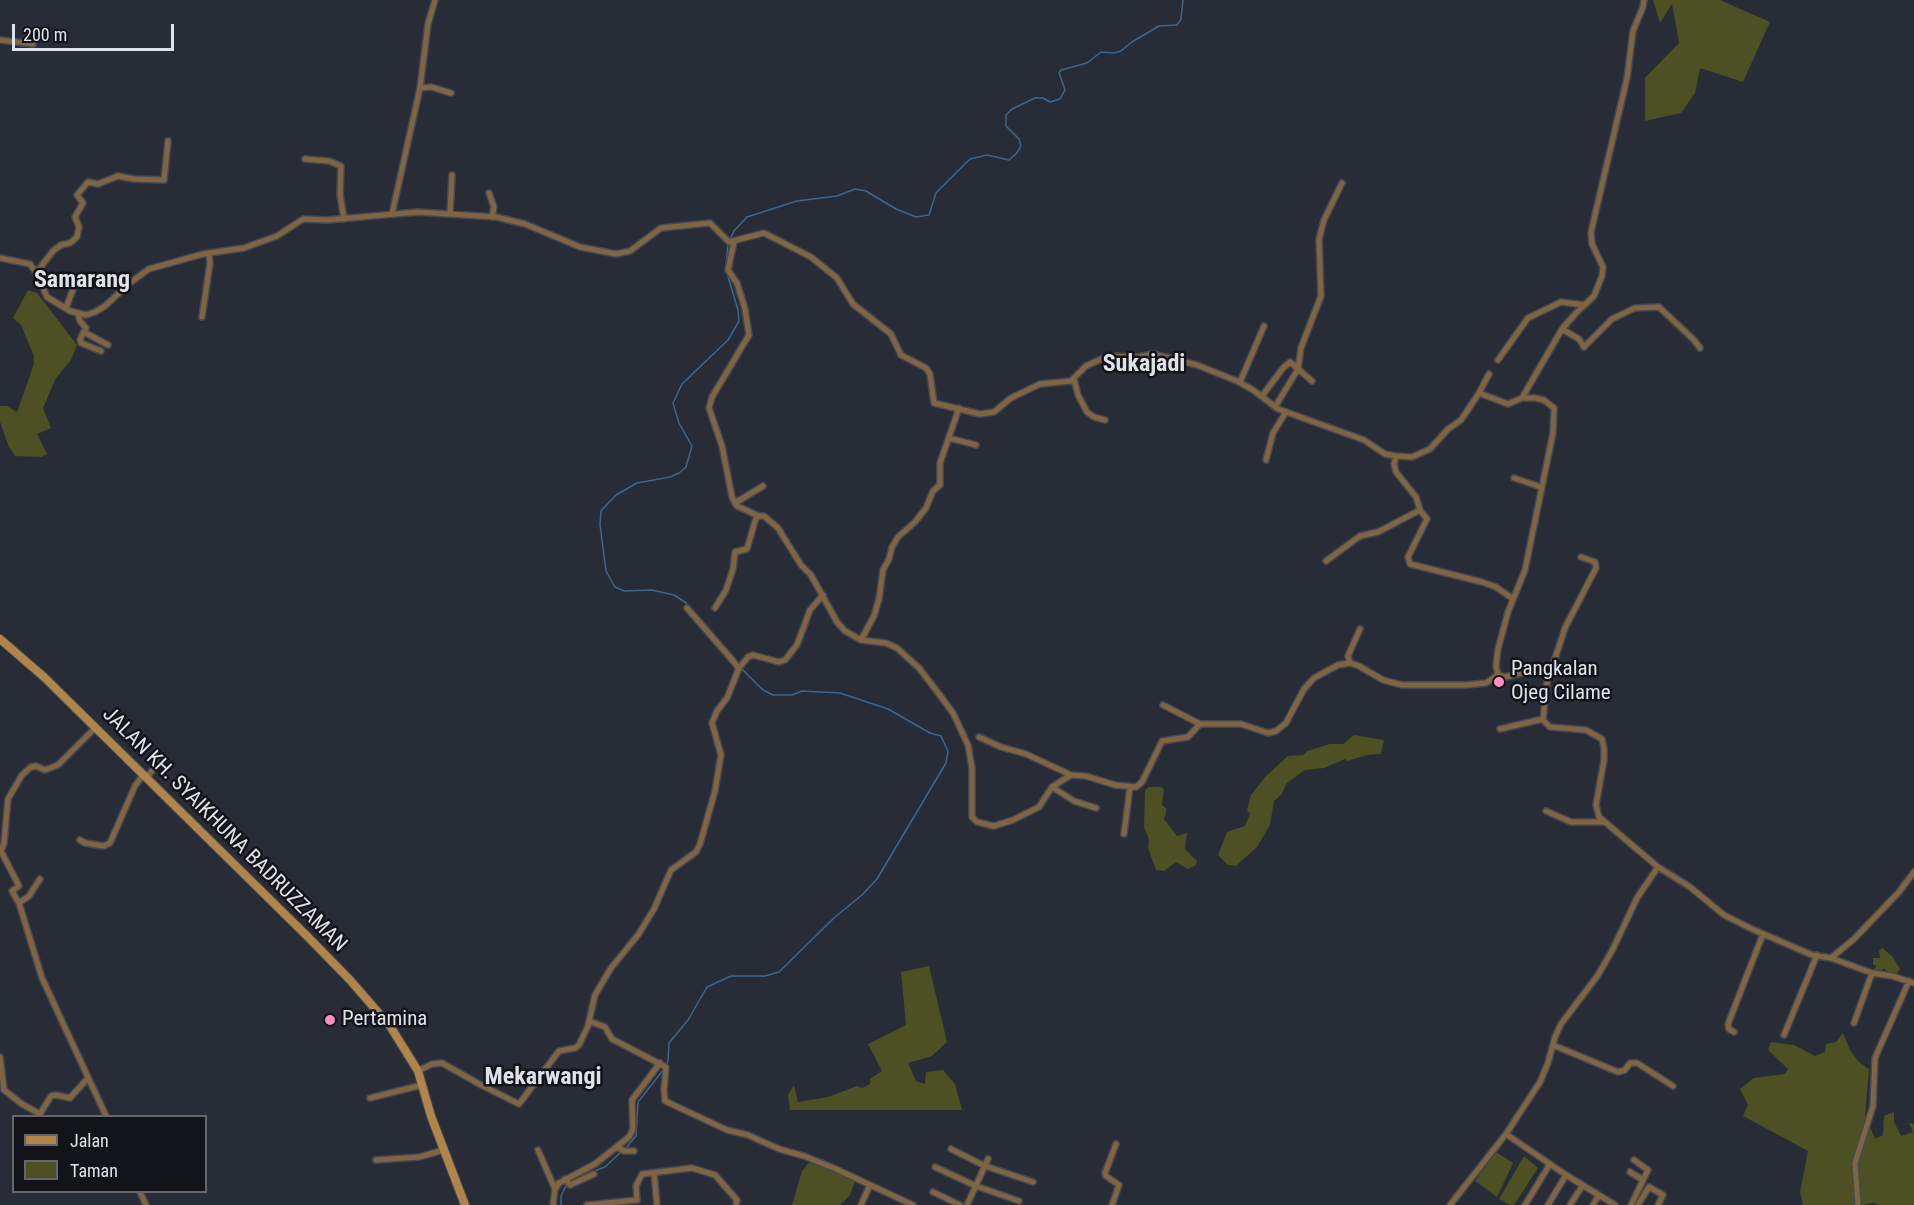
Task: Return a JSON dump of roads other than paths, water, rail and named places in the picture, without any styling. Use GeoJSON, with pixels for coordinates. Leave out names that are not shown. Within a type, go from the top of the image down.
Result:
{"type":"FeatureCollection","features":[{"type":"Feature","properties":{"kind":"main road","name":"JALAN KH. SYAIKHUNA BADRUZZAMAN"},"geometry":{"type":"LineString","coordinates":[[0,640],[44,677],[350,980],[390,1026],[418,1071],[465,1205]]}},
{"type":"Feature","properties":{"kind":"street"},"geometry":{"type":"LineString","coordinates":[[392,214],[420,88],[428,24],[435,0]]}},
{"type":"Feature","properties":{"kind":"street"},"geometry":{"type":"LineString","coordinates":[[1522,398],[1562,329],[1594,296],[1603,270],[1602,263],[1592,244],[1591,232],[1627,78],[1633,31],[1644,0]]}},
{"type":"Feature","properties":{"kind":"street"},"geometry":{"type":"LineString","coordinates":[[0,40],[33,44]]}},
{"type":"Feature","properties":{"kind":"street"},"geometry":{"type":"LineString","coordinates":[[420,88],[432,87],[451,93]]}},
{"type":"Feature","properties":{"kind":"street"},"geometry":{"type":"LineString","coordinates":[[36,273],[53,251],[77,237],[79,230],[75,217],[83,204],[77,196],[88,183],[98,184],[121,176],[164,180],[168,141]]}},
{"type":"Feature","properties":{"kind":"street"},"geometry":{"type":"LineString","coordinates":[[305,159],[329,161],[341,166],[340,195],[344,219]]}},
{"type":"Feature","properties":{"kind":"street"},"geometry":{"type":"LineString","coordinates":[[450,214],[452,175]]}},
{"type":"Feature","properties":{"kind":"street"},"geometry":{"type":"LineString","coordinates":[[1275,407],[1298,369],[1301,348],[1321,296],[1318,256],[1321,230],[1342,183]]}},
{"type":"Feature","properties":{"kind":"street"},"geometry":{"type":"LineString","coordinates":[[489,193],[494,207],[492,217]]}},
{"type":"Feature","properties":{"kind":"street"},"geometry":{"type":"LineString","coordinates":[[0,258],[27,262],[36,273],[46,295],[78,314],[90,314],[105,306],[149,268],[210,253],[244,248],[284,232],[301,220],[344,219],[418,212],[492,217],[525,224],[580,248],[611,254],[630,251],[659,228],[667,226],[710,223],[731,242]]}},
{"type":"Feature","properties":{"kind":"street"},"geometry":{"type":"LineString","coordinates":[[731,242],[764,233],[811,257],[834,274],[851,302],[891,333],[901,355],[926,368],[930,375],[934,403],[980,414],[994,412],[1011,398],[1040,384],[1064,383],[1074,379],[1086,366],[1108,356],[1139,357],[1156,354],[1197,365],[1240,382],[1275,407],[1364,441],[1385,454],[1412,457],[1430,449],[1448,429],[1461,420],[1489,374]]}},
{"type":"Feature","properties":{"kind":"street"},"geometry":{"type":"LineString","coordinates":[[731,242],[728,270],[737,283],[745,309],[749,335],[712,397],[709,408],[722,446],[732,497],[737,506],[766,517],[778,528],[845,632],[861,640],[886,643],[897,648],[919,668],[953,713],[968,745],[972,768],[972,817],[977,822],[994,826],[1026,814],[1039,807],[1052,787],[1071,774]]}},
{"type":"Feature","properties":{"kind":"street"},"geometry":{"type":"LineString","coordinates":[[202,316],[210,253]]}},
{"type":"Feature","properties":{"kind":"street"},"geometry":{"type":"LineString","coordinates":[[66,308],[75,284]]}},
{"type":"Feature","properties":{"kind":"street"},"geometry":{"type":"LineString","coordinates":[[1498,360],[1528,318],[1561,302],[1584,305]]}},
{"type":"Feature","properties":{"kind":"street"},"geometry":{"type":"LineString","coordinates":[[1562,329],[1579,339],[1584,347],[1612,319],[1635,308],[1659,307],[1700,348]]}},
{"type":"Feature","properties":{"kind":"street"},"geometry":{"type":"LineString","coordinates":[[78,314],[86,328],[80,340],[81,343],[101,351]]}},
{"type":"Feature","properties":{"kind":"street"},"geometry":{"type":"LineString","coordinates":[[1240,382],[1264,326]]}},
{"type":"Feature","properties":{"kind":"street"},"geometry":{"type":"LineString","coordinates":[[84,331],[108,345]]}},
{"type":"Feature","properties":{"kind":"street"},"geometry":{"type":"LineString","coordinates":[[1262,396],[1288,363],[1292,362],[1312,381]]}},
{"type":"Feature","properties":{"kind":"street"},"geometry":{"type":"LineString","coordinates":[[1074,379],[1078,395],[1087,412],[1105,420]]}},
{"type":"Feature","properties":{"kind":"street"},"geometry":{"type":"LineString","coordinates":[[1479,393],[1507,404],[1522,398],[1537,398],[1554,408],[1553,433],[1525,570],[1513,599],[1498,649],[1496,666],[1498,675]]}},
{"type":"Feature","properties":{"kind":"street"},"geometry":{"type":"LineString","coordinates":[[861,640],[874,616],[883,570],[892,548],[898,537],[915,522],[926,508],[933,491],[940,485],[939,469],[959,408]]}},
{"type":"Feature","properties":{"kind":"street"},"geometry":{"type":"LineString","coordinates":[[1266,460],[1274,433],[1286,412]]}},
{"type":"Feature","properties":{"kind":"street"},"geometry":{"type":"LineString","coordinates":[[949,438],[976,445]]}},
{"type":"Feature","properties":{"kind":"street"},"geometry":{"type":"LineString","coordinates":[[1396,456],[1394,464],[1396,472],[1416,497],[1427,521],[1408,557],[1410,564],[1482,582],[1496,587],[1513,599]]}},
{"type":"Feature","properties":{"kind":"street"},"geometry":{"type":"LineString","coordinates":[[1514,478],[1541,487]]}},
{"type":"Feature","properties":{"kind":"street"},"geometry":{"type":"LineString","coordinates":[[735,502],[763,486]]}},
{"type":"Feature","properties":{"kind":"street"},"geometry":{"type":"LineString","coordinates":[[1326,561],[1360,536],[1378,532],[1420,510]]}},
{"type":"Feature","properties":{"kind":"street"},"geometry":{"type":"LineString","coordinates":[[715,608],[726,590],[733,569],[735,552],[747,549],[754,522],[759,516]]}},
{"type":"Feature","properties":{"kind":"street"},"geometry":{"type":"LineString","coordinates":[[1543,719],[1548,674],[1565,628],[1596,568],[1595,562],[1581,557]]}},
{"type":"Feature","properties":{"kind":"street"},"geometry":{"type":"LineString","coordinates":[[418,1071],[432,1064],[442,1063],[481,1086],[519,1104],[560,1051],[579,1045],[589,1021],[595,995],[618,957],[638,935],[654,909],[670,870],[696,852],[700,844],[715,791],[721,755],[712,723],[717,711],[727,698],[740,667],[748,657],[753,655],[779,662],[785,660],[797,645],[810,610],[823,595]]}},
{"type":"Feature","properties":{"kind":"street"},"geometry":{"type":"LineString","coordinates":[[687,608],[740,667]]}},
{"type":"Feature","properties":{"kind":"street"},"geometry":{"type":"LineString","coordinates":[[1350,663],[1348,656],[1360,629]]}},
{"type":"Feature","properties":{"kind":"street"},"geometry":{"type":"LineString","coordinates":[[1163,705],[1200,724],[1240,724],[1268,734],[1286,723],[1304,689],[1314,678],[1338,665],[1350,663],[1383,680],[1402,685],[1486,683],[1498,675],[1505,677],[1535,670],[1548,674]]}},
{"type":"Feature","properties":{"kind":"street"},"geometry":{"type":"LineString","coordinates":[[1500,729],[1543,719]]}},
{"type":"Feature","properties":{"kind":"street"},"geometry":{"type":"LineString","coordinates":[[1543,719],[1553,728],[1586,730],[1595,733],[1603,742],[1604,760],[1596,805],[1599,817],[1658,867],[1690,887],[1724,915],[1812,955],[1831,958],[1872,973],[1911,982],[1875,1058],[1873,1106],[1854,1163],[1858,1205]]}},
{"type":"Feature","properties":{"kind":"street"},"geometry":{"type":"LineString","coordinates":[[979,737],[1071,774],[1136,787],[1142,782],[1162,741],[1188,737],[1200,724]]}},
{"type":"Feature","properties":{"kind":"street"},"geometry":{"type":"LineString","coordinates":[[95,728],[58,765],[45,770],[36,766],[31,767],[22,775],[8,799],[1,852],[19,886],[12,891],[19,903],[42,978],[106,1115]]}},
{"type":"Feature","properties":{"kind":"street"},"geometry":{"type":"LineString","coordinates":[[80,840],[104,846],[110,843],[135,786],[162,759]]}},
{"type":"Feature","properties":{"kind":"street"},"geometry":{"type":"LineString","coordinates":[[1052,787],[1074,801],[1096,808]]}},
{"type":"Feature","properties":{"kind":"street"},"geometry":{"type":"LineString","coordinates":[[1124,834],[1130,787]]}},
{"type":"Feature","properties":{"kind":"street"},"geometry":{"type":"LineString","coordinates":[[1546,811],[1571,822],[1604,822]]}},
{"type":"Feature","properties":{"kind":"street"},"geometry":{"type":"LineString","coordinates":[[1450,1205],[1506,1134],[1540,1082],[1562,1022],[1598,975],[1637,898],[1658,867]]}},
{"type":"Feature","properties":{"kind":"street"},"geometry":{"type":"LineString","coordinates":[[1831,958],[1899,892],[1914,872]]}},
{"type":"Feature","properties":{"kind":"street"},"geometry":{"type":"LineString","coordinates":[[19,903],[29,896],[40,879]]}},
{"type":"Feature","properties":{"kind":"street"},"geometry":{"type":"LineString","coordinates":[[1734,1032],[1729,1029],[1728,1024],[1762,934]]}},
{"type":"Feature","properties":{"kind":"street"},"geometry":{"type":"LineString","coordinates":[[1784,1035],[1817,955]]}},
{"type":"Feature","properties":{"kind":"street"},"geometry":{"type":"LineString","coordinates":[[1854,1023],[1872,973]]}},
{"type":"Feature","properties":{"kind":"street"},"geometry":{"type":"LineString","coordinates":[[589,1021],[605,1027],[612,1039],[663,1065]]}},
{"type":"Feature","properties":{"kind":"street"},"geometry":{"type":"LineString","coordinates":[[1553,1045],[1618,1072],[1625,1070],[1630,1063],[1636,1063],[1673,1086]]}},
{"type":"Feature","properties":{"kind":"street"},"geometry":{"type":"LineString","coordinates":[[0,1057],[4,1090],[40,1114],[51,1096],[69,1098],[88,1078]]}},
{"type":"Feature","properties":{"kind":"street"},"geometry":{"type":"LineString","coordinates":[[555,1189],[620,1149],[631,1134],[632,1100],[663,1065]]}},
{"type":"Feature","properties":{"kind":"street"},"geometry":{"type":"LineString","coordinates":[[663,1065],[665,1101],[727,1130],[748,1135],[779,1149],[804,1156],[913,1205]]}},
{"type":"Feature","properties":{"kind":"street"},"geometry":{"type":"LineString","coordinates":[[370,1098],[422,1085]]}},
{"type":"Feature","properties":{"kind":"street"},"geometry":{"type":"LineString","coordinates":[[1506,1134],[1615,1205]]}},
{"type":"Feature","properties":{"kind":"street"},"geometry":{"type":"LineString","coordinates":[[1112,1205],[1119,1185],[1105,1173],[1116,1144]]}},
{"type":"Feature","properties":{"kind":"street"},"geometry":{"type":"LineString","coordinates":[[620,1149],[634,1151]]}},
{"type":"Feature","properties":{"kind":"street"},"geometry":{"type":"LineString","coordinates":[[951,1149],[1034,1182]]}},
{"type":"Feature","properties":{"kind":"street"},"geometry":{"type":"LineString","coordinates":[[376,1160],[419,1157],[444,1150]]}},
{"type":"Feature","properties":{"kind":"street"},"geometry":{"type":"LineString","coordinates":[[538,1150],[555,1189],[553,1205]]}},
{"type":"Feature","properties":{"kind":"street"},"geometry":{"type":"LineString","coordinates":[[1631,1205],[1648,1170],[1634,1160]]}},
{"type":"Feature","properties":{"kind":"street"},"geometry":{"type":"LineString","coordinates":[[967,1205],[987,1162]]}},
{"type":"Feature","properties":{"kind":"street"},"geometry":{"type":"LineString","coordinates":[[1526,1205],[1550,1164]]}},
{"type":"Feature","properties":{"kind":"street"},"geometry":{"type":"LineString","coordinates":[[935,1167],[976,1186],[1020,1201]]}},
{"type":"Feature","properties":{"kind":"street"},"geometry":{"type":"LineString","coordinates":[[587,1205],[637,1200],[636,1186],[642,1174],[692,1168],[715,1175],[737,1200],[736,1205]]}},
{"type":"Feature","properties":{"kind":"street"},"geometry":{"type":"LineString","coordinates":[[1630,1172],[1643,1180]]}},
{"type":"Feature","properties":{"kind":"street"},"geometry":{"type":"LineString","coordinates":[[654,1173],[657,1205]]}},
{"type":"Feature","properties":{"kind":"street"},"geometry":{"type":"LineString","coordinates":[[567,1181],[594,1174]]}},
{"type":"Feature","properties":{"kind":"street"},"geometry":{"type":"LineString","coordinates":[[1548,1205],[1566,1175]]}},
{"type":"Feature","properties":{"kind":"street"},"geometry":{"type":"LineString","coordinates":[[861,1205],[870,1185]]}},
{"type":"Feature","properties":{"kind":"street"},"geometry":{"type":"LineString","coordinates":[[1570,1205],[1583,1185]]}},
{"type":"Feature","properties":{"kind":"street"},"geometry":{"type":"LineString","coordinates":[[1638,1205],[1649,1187],[1663,1195],[1658,1205]]}},
{"type":"Feature","properties":{"kind":"street"},"geometry":{"type":"LineString","coordinates":[[933,1192],[960,1205]]}},
{"type":"Feature","properties":{"kind":"street"},"geometry":{"type":"LineString","coordinates":[[1593,1205],[1599,1195]]}},
{"type":"Feature","properties":{"kind":"waterway"},"geometry":{"type":"LineString","coordinates":[[730,239],[747,217],[797,201],[837,196],[855,189],[866,191],[896,209],[916,217],[929,215],[936,193],[970,159],[987,155],[1009,160],[1016,154],[1021,146],[1019,139],[1006,126],[1006,115],[1012,109],[1035,98],[1043,98],[1050,102],[1060,99],[1065,90],[1059,73],[1061,70],[1087,63],[1101,52],[1121,51],[1159,26],[1177,25],[1181,19],[1183,0]]}},
{"type":"Feature","properties":{"kind":"waterway"},"geometry":{"type":"LineString","coordinates":[[726,265],[728,243]]}},
{"type":"Feature","properties":{"kind":"waterway"},"geometry":{"type":"LineString","coordinates":[[725,648],[685,602],[674,595],[652,590],[624,591],[615,587],[606,571],[600,525],[601,511],[616,495],[637,483],[670,477],[686,467],[692,446],[679,423],[673,403],[682,384],[728,340],[739,321],[727,273]]}},
{"type":"Feature","properties":{"kind":"waterway"},"geometry":{"type":"LineString","coordinates":[[666,1065],[669,1043],[688,1020],[707,987],[731,976],[765,976],[779,972],[877,879],[946,763],[948,751],[941,736],[930,733],[888,709],[840,693],[802,691],[792,695],[773,695],[763,690],[741,668]]}},
{"type":"Feature","properties":{"kind":"waterway"},"geometry":{"type":"LineString","coordinates":[[626,1148],[636,1136],[638,1102],[664,1069]]}},
{"type":"Feature","properties":{"kind":"waterway"},"geometry":{"type":"LineString","coordinates":[[570,1180],[605,1167],[620,1153]]}},
{"type":"Feature","properties":{"kind":"waterway"},"geometry":{"type":"LineString","coordinates":[[561,1205],[561,1196],[567,1184]]}},
{"type":"Feature","properties":{"kind":"place","name":"Pangkalan Ojeg Cilame"},"geometry":{"type":"Point","coordinates":[1499,682]}},
{"type":"Feature","properties":{"kind":"place","name":"Pertamina"},"geometry":{"type":"Point","coordinates":[330,1020]}},
{"type":"Feature","properties":{"kind":"district","name":"Samarang"},"geometry":{"type":"Point","coordinates":[82,281]}},
{"type":"Feature","properties":{"kind":"district","name":"Sukajadi"},"geometry":{"type":"Point","coordinates":[1144,365]}},
{"type":"Feature","properties":{"kind":"district","name":"Mekarwangi"},"geometry":{"type":"Point","coordinates":[543,1078]}}]}
